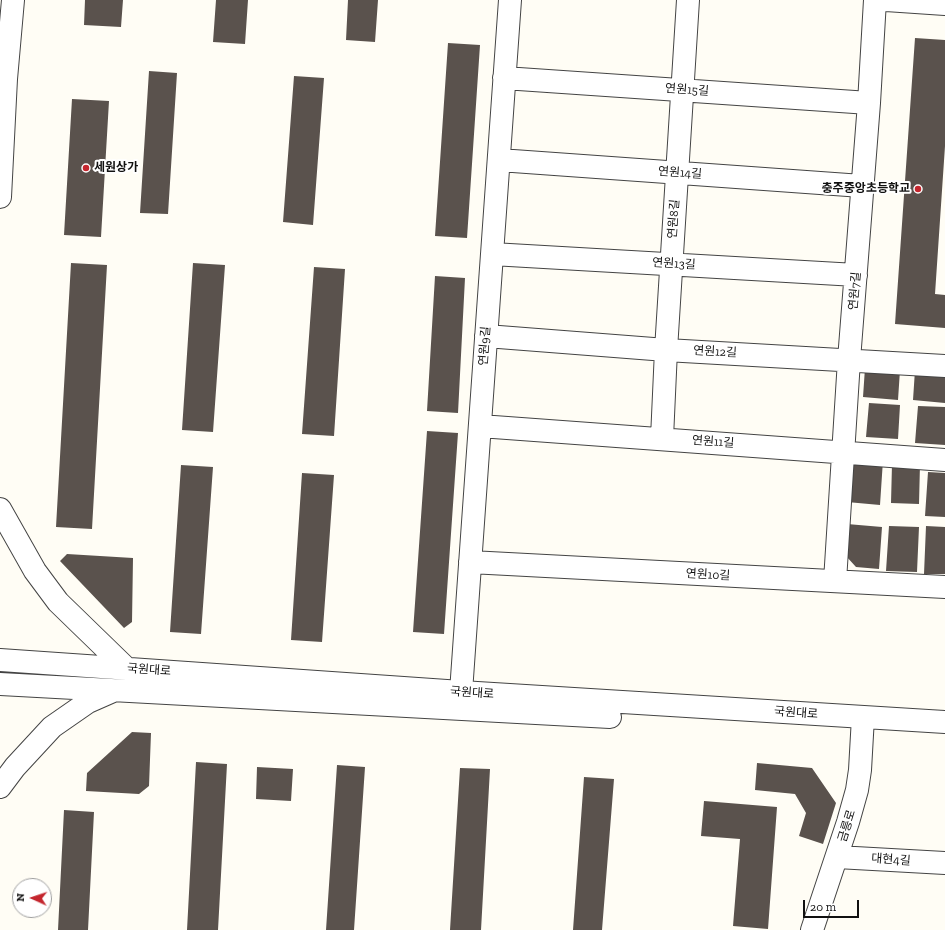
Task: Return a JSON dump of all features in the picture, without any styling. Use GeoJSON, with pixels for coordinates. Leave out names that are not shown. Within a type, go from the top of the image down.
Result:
{"type":"FeatureCollection","features":[{"type":"Feature","properties":{"kind":"street"},"geometry":{"type":"LineString","coordinates":[[0,198],[2,116],[13,0]]}},
{"type":"Feature","properties":{"kind":"street","name":"연원9길"},"geometry":{"type":"LineString","coordinates":[[461,692],[510,0]]}},
{"type":"Feature","properties":{"kind":"street","name":"연원8길"},"geometry":{"type":"LineString","coordinates":[[662,438],[666,350],[688,0]]}},
{"type":"Feature","properties":{"kind":"street","name":"연원7길"},"geometry":{"type":"LineString","coordinates":[[835,581],[849,360],[869,102],[875,0]]}},
{"type":"Feature","properties":{"kind":"street"},"geometry":{"type":"LineString","coordinates":[[886,0],[945,4]]}},
{"type":"Feature","properties":{"kind":"street","name":"연원15길"},"geometry":{"type":"LineString","coordinates":[[504,78],[869,102]]}},
{"type":"Feature","properties":{"kind":"street","name":"연원14길"},"geometry":{"type":"LineString","coordinates":[[498,160],[862,186]]}},
{"type":"Feature","properties":{"kind":"street","name":"연원13길"},"geometry":{"type":"LineString","coordinates":[[492,254],[856,275]]}},
{"type":"Feature","properties":{"kind":"street","name":"연원12길"},"geometry":{"type":"LineString","coordinates":[[486,336],[666,350],[945,366]]}},
{"type":"Feature","properties":{"kind":"street","name":"연원11길"},"geometry":{"type":"LineString","coordinates":[[480,426],[662,438],[945,460]]}},
{"type":"Feature","properties":{"kind":"street"},"geometry":{"type":"LineString","coordinates":[[0,508],[35,571],[58,602],[127,669]]}},
{"type":"Feature","properties":{"kind":"street","name":"연원10길"},"geometry":{"type":"LineString","coordinates":[[470,562],[945,587]]}},
{"type":"Feature","properties":{"kind":"street","name":"국원대로"},"geometry":{"type":"LineString","coordinates":[[0,660],[461,692],[863,724],[945,735]]}},
{"type":"Feature","properties":{"kind":"street","name":"국원대로"},"geometry":{"type":"LineString","coordinates":[[0,684],[863,724],[945,722]]}},
{"type":"Feature","properties":{"kind":"street"},"geometry":{"type":"LineString","coordinates":[[0,787],[15,767],[52,728],[88,702],[115,690]]}},
{"type":"Feature","properties":{"kind":"street","name":"금릉로"},"geometry":{"type":"LineString","coordinates":[[812,930],[837,857],[857,790],[863,724]]}},
{"type":"Feature","properties":{"kind":"street","name":"대현4길"},"geometry":{"type":"LineString","coordinates":[[837,857],[945,863]]}},
{"type":"Feature","properties":{"kind":"building"},"geometry":{"type":"Polygon","coordinates":[[[85,0],[123,0],[121,27],[84,25],[85,0]]]}},
{"type":"Feature","properties":{"kind":"building"},"geometry":{"type":"Polygon","coordinates":[[[216,0],[248,0],[245,44],[213,42],[216,0]]]}},
{"type":"Feature","properties":{"kind":"building"},"geometry":{"type":"Polygon","coordinates":[[[348,0],[378,0],[375,42],[346,40],[348,0]]]}},
{"type":"Feature","properties":{"kind":"building"},"geometry":{"type":"Polygon","coordinates":[[[915,38],[945,40],[945,146],[935,294],[945,295],[945,328],[895,324],[915,38]]]}},
{"type":"Feature","properties":{"kind":"building"},"geometry":{"type":"Polygon","coordinates":[[[448,43],[480,45],[467,238],[435,236],[448,43]]]}},
{"type":"Feature","properties":{"kind":"building"},"geometry":{"type":"Polygon","coordinates":[[[149,71],[177,73],[168,214],[140,213],[149,71]]]}},
{"type":"Feature","properties":{"kind":"building"},"geometry":{"type":"Polygon","coordinates":[[[294,76],[324,78],[313,225],[283,222],[294,76]]]}},
{"type":"Feature","properties":{"kind":"building","name":"세원상가"},"geometry":{"type":"Polygon","coordinates":[[[72,99],[109,101],[101,237],[64,235],[72,99]]]}},
{"type":"Feature","properties":{"kind":"building"},"geometry":{"type":"Polygon","coordinates":[[[71,263],[107,265],[92,529],[56,527],[71,263]]]}},
{"type":"Feature","properties":{"kind":"building"},"geometry":{"type":"Polygon","coordinates":[[[193,263],[225,265],[213,432],[182,430],[193,263]]]}},
{"type":"Feature","properties":{"kind":"building"},"geometry":{"type":"Polygon","coordinates":[[[314,267],[345,269],[334,436],[302,434],[314,267]]]}},
{"type":"Feature","properties":{"kind":"building"},"geometry":{"type":"Polygon","coordinates":[[[435,276],[465,278],[458,413],[427,411],[435,276]]]}},
{"type":"Feature","properties":{"kind":"building"},"geometry":{"type":"Polygon","coordinates":[[[865,368],[900,370],[898,400],[863,397],[865,368]]]}},
{"type":"Feature","properties":{"kind":"building"},"geometry":{"type":"Polygon","coordinates":[[[915,370],[945,372],[945,403],[913,400],[915,370]]]}},
{"type":"Feature","properties":{"kind":"building"},"geometry":{"type":"Polygon","coordinates":[[[869,403],[900,405],[898,439],[866,437],[869,403]]]}},
{"type":"Feature","properties":{"kind":"building"},"geometry":{"type":"Polygon","coordinates":[[[918,406],[945,407],[945,445],[915,443],[918,406]]]}},
{"type":"Feature","properties":{"kind":"building"},"geometry":{"type":"Polygon","coordinates":[[[427,431],[458,433],[444,634],[413,632],[427,431]]]}},
{"type":"Feature","properties":{"kind":"building"},"geometry":{"type":"Polygon","coordinates":[[[883,460],[880,505],[847,502],[850,465],[883,460]]]}},
{"type":"Feature","properties":{"kind":"building"},"geometry":{"type":"Polygon","coordinates":[[[892,464],[920,464],[919,504],[891,503],[892,464]]]}},
{"type":"Feature","properties":{"kind":"building"},"geometry":{"type":"Polygon","coordinates":[[[181,465],[213,467],[201,634],[170,632],[181,465]]]}},
{"type":"Feature","properties":{"kind":"building"},"geometry":{"type":"Polygon","coordinates":[[[928,472],[945,473],[945,517],[925,516],[928,472]]]}},
{"type":"Feature","properties":{"kind":"building"},"geometry":{"type":"Polygon","coordinates":[[[302,473],[334,475],[322,642],[291,640],[302,473]]]}},
{"type":"Feature","properties":{"kind":"building"},"geometry":{"type":"Polygon","coordinates":[[[847,524],[882,527],[879,569],[856,567],[846,556],[847,524]]]}},
{"type":"Feature","properties":{"kind":"building"},"geometry":{"type":"Polygon","coordinates":[[[889,526],[919,527],[917,572],[886,571],[889,526]]]}},
{"type":"Feature","properties":{"kind":"building"},"geometry":{"type":"Polygon","coordinates":[[[926,526],[945,527],[945,574],[924,574],[926,526]]]}},
{"type":"Feature","properties":{"kind":"building"},"geometry":{"type":"Polygon","coordinates":[[[67,554],[133,558],[132,622],[124,628],[60,561],[67,554]]]}},
{"type":"Feature","properties":{"kind":"building"},"geometry":{"type":"Polygon","coordinates":[[[132,732],[151,733],[149,786],[139,794],[86,791],[87,773],[132,732]]]}},
{"type":"Feature","properties":{"kind":"building"},"geometry":{"type":"Polygon","coordinates":[[[196,762],[227,764],[218,930],[187,930],[196,762]]]}},
{"type":"Feature","properties":{"kind":"building"},"geometry":{"type":"Polygon","coordinates":[[[757,763],[812,768],[836,803],[823,844],[799,836],[806,813],[795,794],[755,790],[757,763]]]}},
{"type":"Feature","properties":{"kind":"building"},"geometry":{"type":"Polygon","coordinates":[[[337,765],[365,767],[354,930],[326,930],[337,765]]]}},
{"type":"Feature","properties":{"kind":"building"},"geometry":{"type":"Polygon","coordinates":[[[257,767],[293,769],[291,801],[256,799],[257,767]]]}},
{"type":"Feature","properties":{"kind":"building"},"geometry":{"type":"Polygon","coordinates":[[[460,768],[490,769],[481,930],[450,930],[460,768]]]}},
{"type":"Feature","properties":{"kind":"building"},"geometry":{"type":"Polygon","coordinates":[[[584,777],[614,779],[602,930],[573,930],[584,777]]]}},
{"type":"Feature","properties":{"kind":"building"},"geometry":{"type":"Polygon","coordinates":[[[704,801],[777,807],[768,929],[733,926],[740,839],[701,836],[704,801]]]}},
{"type":"Feature","properties":{"kind":"building"},"geometry":{"type":"Polygon","coordinates":[[[64,810],[94,812],[88,930],[58,930],[64,810]]]}},
{"type":"Feature","properties":{"kind":"place","name":"세원상가"},"geometry":{"type":"Point","coordinates":[86,168]}},
{"type":"Feature","properties":{"kind":"place","name":"충주중앙초등학교"},"geometry":{"type":"Point","coordinates":[918,189]}}]}
